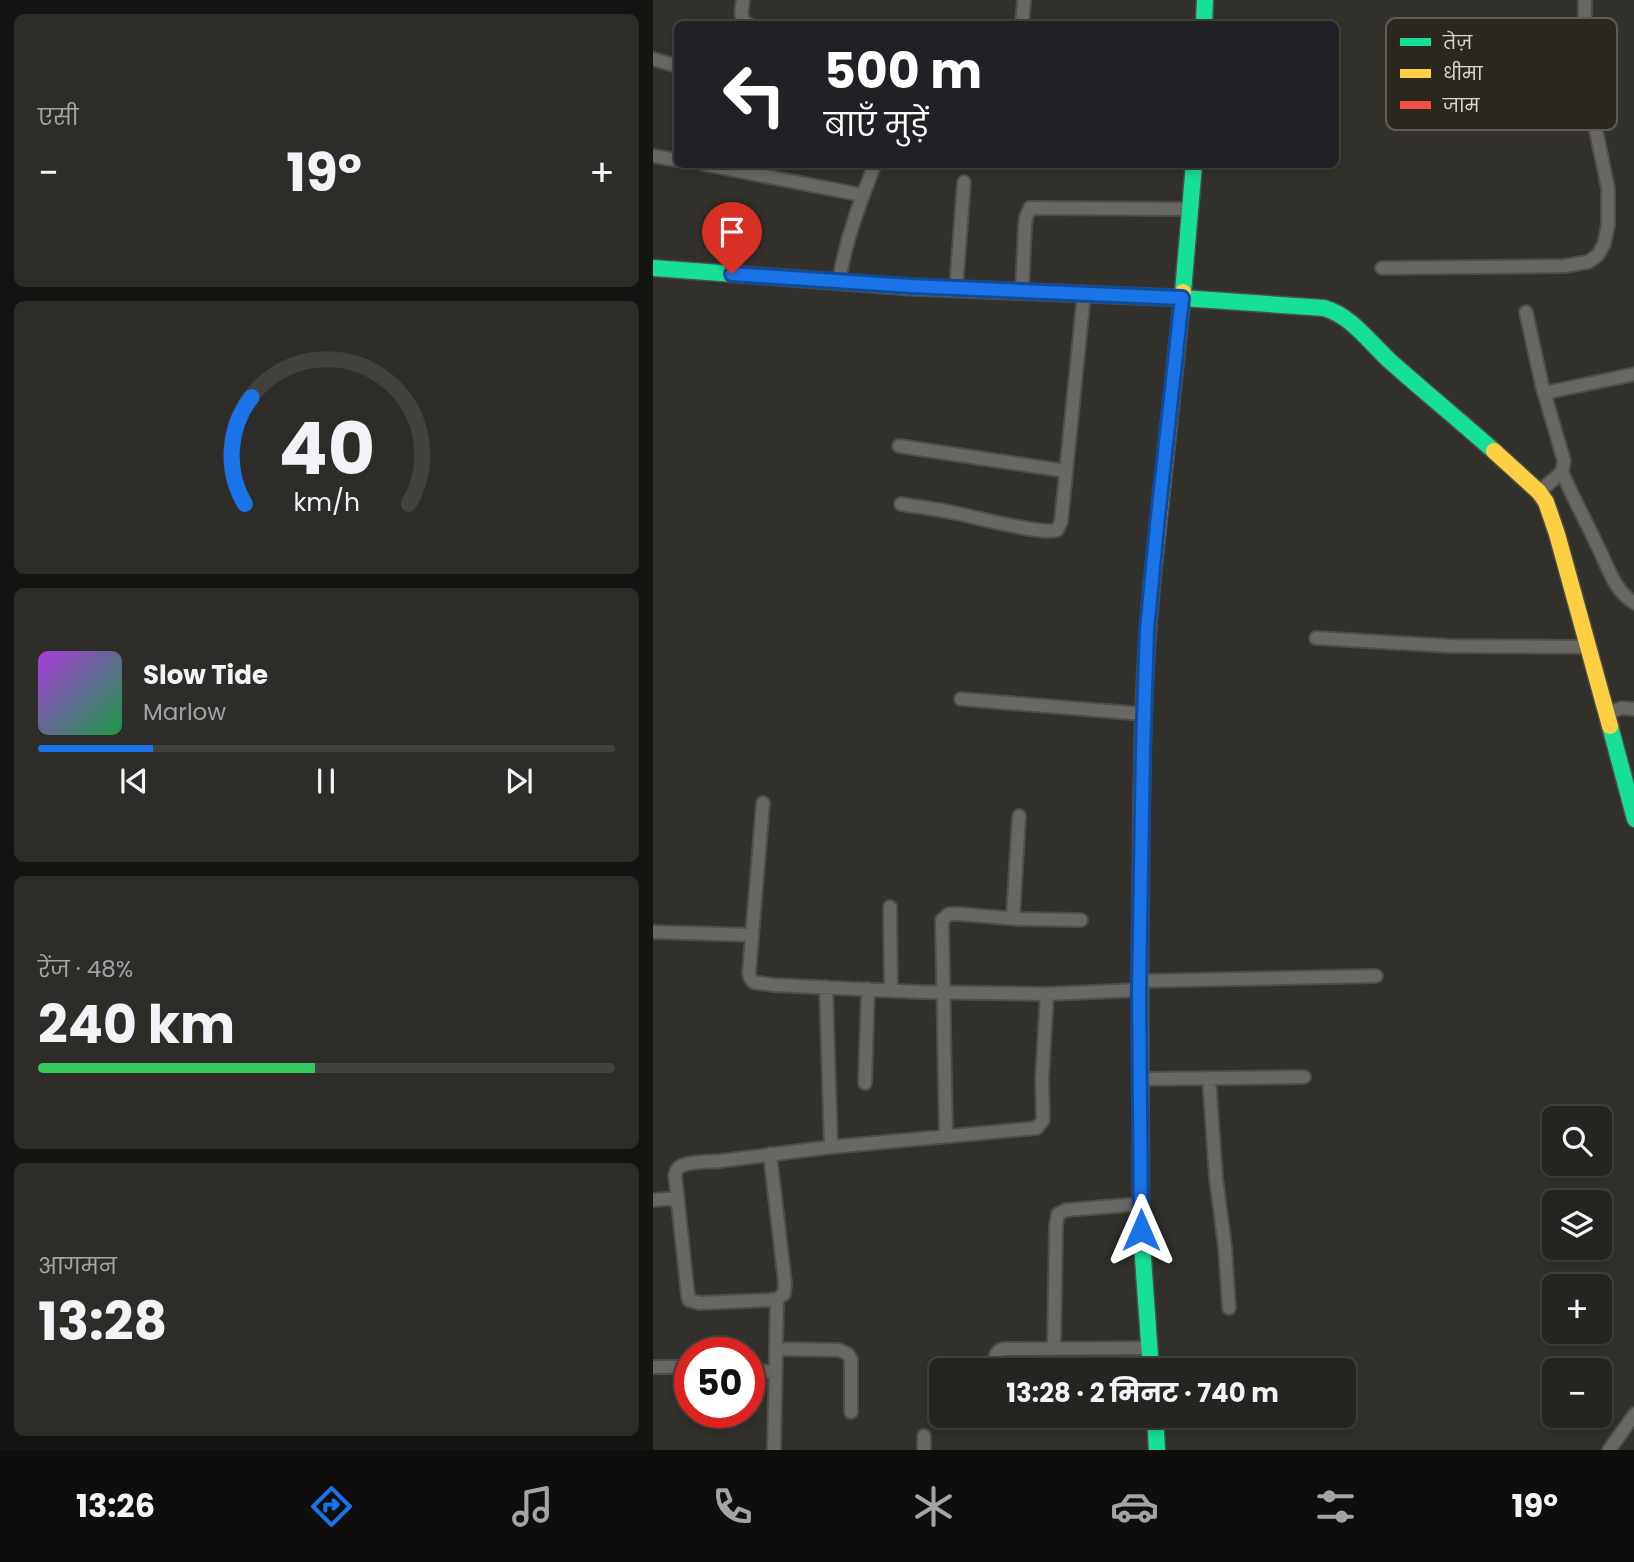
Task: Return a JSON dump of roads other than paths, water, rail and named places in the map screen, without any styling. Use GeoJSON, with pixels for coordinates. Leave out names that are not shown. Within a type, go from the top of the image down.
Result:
{"type":"FeatureCollection","features":[{"type":"Feature","properties":{"kind":"street"},"geometry":{"type":"LineString","coordinates":[[743,0],[741,16],[744,21]]}},
{"type":"Feature","properties":{"kind":"street"},"geometry":{"type":"LineString","coordinates":[[1022,21],[1024,0]]}},
{"type":"Feature","properties":{"kind":"street"},"geometry":{"type":"LineString","coordinates":[[1204,21],[1205,0]]}},
{"type":"Feature","properties":{"kind":"street"},"geometry":{"type":"LineString","coordinates":[[1585,0],[1585,18]]}},
{"type":"Feature","properties":{"kind":"street"},"geometry":{"type":"LineString","coordinates":[[653,59],[674,65]]}},
{"type":"Feature","properties":{"kind":"street"},"geometry":{"type":"LineString","coordinates":[[1382,268],[1565,266],[1588,262],[1598,255],[1604,244],[1608,225],[1608,188],[1596,130]]}},
{"type":"Feature","properties":{"kind":"street"},"geometry":{"type":"LineString","coordinates":[[653,156],[674,160]]}},
{"type":"Feature","properties":{"kind":"street"},"geometry":{"type":"LineString","coordinates":[[724,168],[862,195]]}},
{"type":"Feature","properties":{"kind":"street"},"geometry":{"type":"LineString","coordinates":[[839,282],[845,250],[873,168]]}},
{"type":"Feature","properties":{"kind":"street"},"geometry":{"type":"LineString","coordinates":[[1150,1358],[1141,1230],[1139,985],[1147,630],[1194,168]]}},
{"type":"Feature","properties":{"kind":"street"},"geometry":{"type":"LineString","coordinates":[[956,288],[964,182]]}},
{"type":"Feature","properties":{"kind":"street"},"geometry":{"type":"LineString","coordinates":[[1022,291],[1026,217],[1030,208],[1190,209]]}},
{"type":"Feature","properties":{"kind":"street"},"geometry":{"type":"LineString","coordinates":[[653,268],[839,282],[1314,306],[1338,313],[1478,436],[1539,492],[1546,502],[1588,647],[1618,711],[1634,819]]}},
{"type":"Feature","properties":{"kind":"street"},"geometry":{"type":"LineString","coordinates":[[901,504],[1057,530],[1061,522],[1085,294]]}},
{"type":"Feature","properties":{"kind":"street"},"geometry":{"type":"LineString","coordinates":[[1526,312],[1544,393],[1564,461],[1562,472],[1539,492]]}},
{"type":"Feature","properties":{"kind":"street"},"geometry":{"type":"LineString","coordinates":[[1544,393],[1634,374]]}},
{"type":"Feature","properties":{"kind":"street"},"geometry":{"type":"LineString","coordinates":[[899,446],[1066,471]]}},
{"type":"Feature","properties":{"kind":"street"},"geometry":{"type":"LineString","coordinates":[[1562,472],[1612,579],[1625,597],[1634,603]]}},
{"type":"Feature","properties":{"kind":"street"},"geometry":{"type":"LineString","coordinates":[[1316,638],[1450,646],[1588,647]]}},
{"type":"Feature","properties":{"kind":"street"},"geometry":{"type":"LineString","coordinates":[[961,699],[1144,714]]}},
{"type":"Feature","properties":{"kind":"street"},"geometry":{"type":"LineString","coordinates":[[763,803],[749,973],[753,982],[892,990],[1047,994],[1139,985],[1376,976]]}},
{"type":"Feature","properties":{"kind":"street"},"geometry":{"type":"LineString","coordinates":[[1013,918],[1019,816]]}},
{"type":"Feature","properties":{"kind":"street"},"geometry":{"type":"LineString","coordinates":[[890,907],[892,990]]}},
{"type":"Feature","properties":{"kind":"street"},"geometry":{"type":"LineString","coordinates":[[946,1136],[941,923],[944,916],[959,914],[1081,920]]}},
{"type":"Feature","properties":{"kind":"street"},"geometry":{"type":"LineString","coordinates":[[653,932],[752,935]]}},
{"type":"Feature","properties":{"kind":"street"},"geometry":{"type":"LineString","coordinates":[[826,987],[831,1147]]}},
{"type":"Feature","properties":{"kind":"street"},"geometry":{"type":"LineString","coordinates":[[865,1083],[868,989]]}},
{"type":"Feature","properties":{"kind":"street"},"geometry":{"type":"LineString","coordinates":[[770,1154],[784,1294],[777,1299],[699,1303],[689,1300],[675,1175],[677,1169],[681,1166],[770,1154],[831,1147],[1033,1130],[1041,1125],[1043,1120],[1042,1079],[1047,994]]}},
{"type":"Feature","properties":{"kind":"street"},"geometry":{"type":"LineString","coordinates":[[1140,1079],[1304,1077]]}},
{"type":"Feature","properties":{"kind":"street"},"geometry":{"type":"LineString","coordinates":[[1209,1078],[1229,1308]]}},
{"type":"Feature","properties":{"kind":"street"},"geometry":{"type":"LineString","coordinates":[[653,1200],[678,1198]]}},
{"type":"Feature","properties":{"kind":"street"},"geometry":{"type":"LineString","coordinates":[[1054,1349],[1058,1214],[1066,1210],[1141,1204]]}},
{"type":"Feature","properties":{"kind":"street"},"geometry":{"type":"LineString","coordinates":[[774,1450],[777,1299]]}},
{"type":"Feature","properties":{"kind":"street"},"geometry":{"type":"LineString","coordinates":[[995,1358],[1000,1350],[1150,1348]]}},
{"type":"Feature","properties":{"kind":"street"},"geometry":{"type":"LineString","coordinates":[[776,1349],[839,1350],[848,1354],[851,1360],[851,1412]]}},
{"type":"Feature","properties":{"kind":"street"},"geometry":{"type":"LineString","coordinates":[[653,1367],[674,1367]]}},
{"type":"Feature","properties":{"kind":"street"},"geometry":{"type":"LineString","coordinates":[[765,1371],[775,1372]]}},
{"type":"Feature","properties":{"kind":"street"},"geometry":{"type":"LineString","coordinates":[[1609,1450],[1634,1414]]}},
{"type":"Feature","properties":{"kind":"street"},"geometry":{"type":"LineString","coordinates":[[1156,1428],[1157,1450]]}},
{"type":"Feature","properties":{"kind":"street"},"geometry":{"type":"LineString","coordinates":[[924,1436],[924,1450]]}}]}
